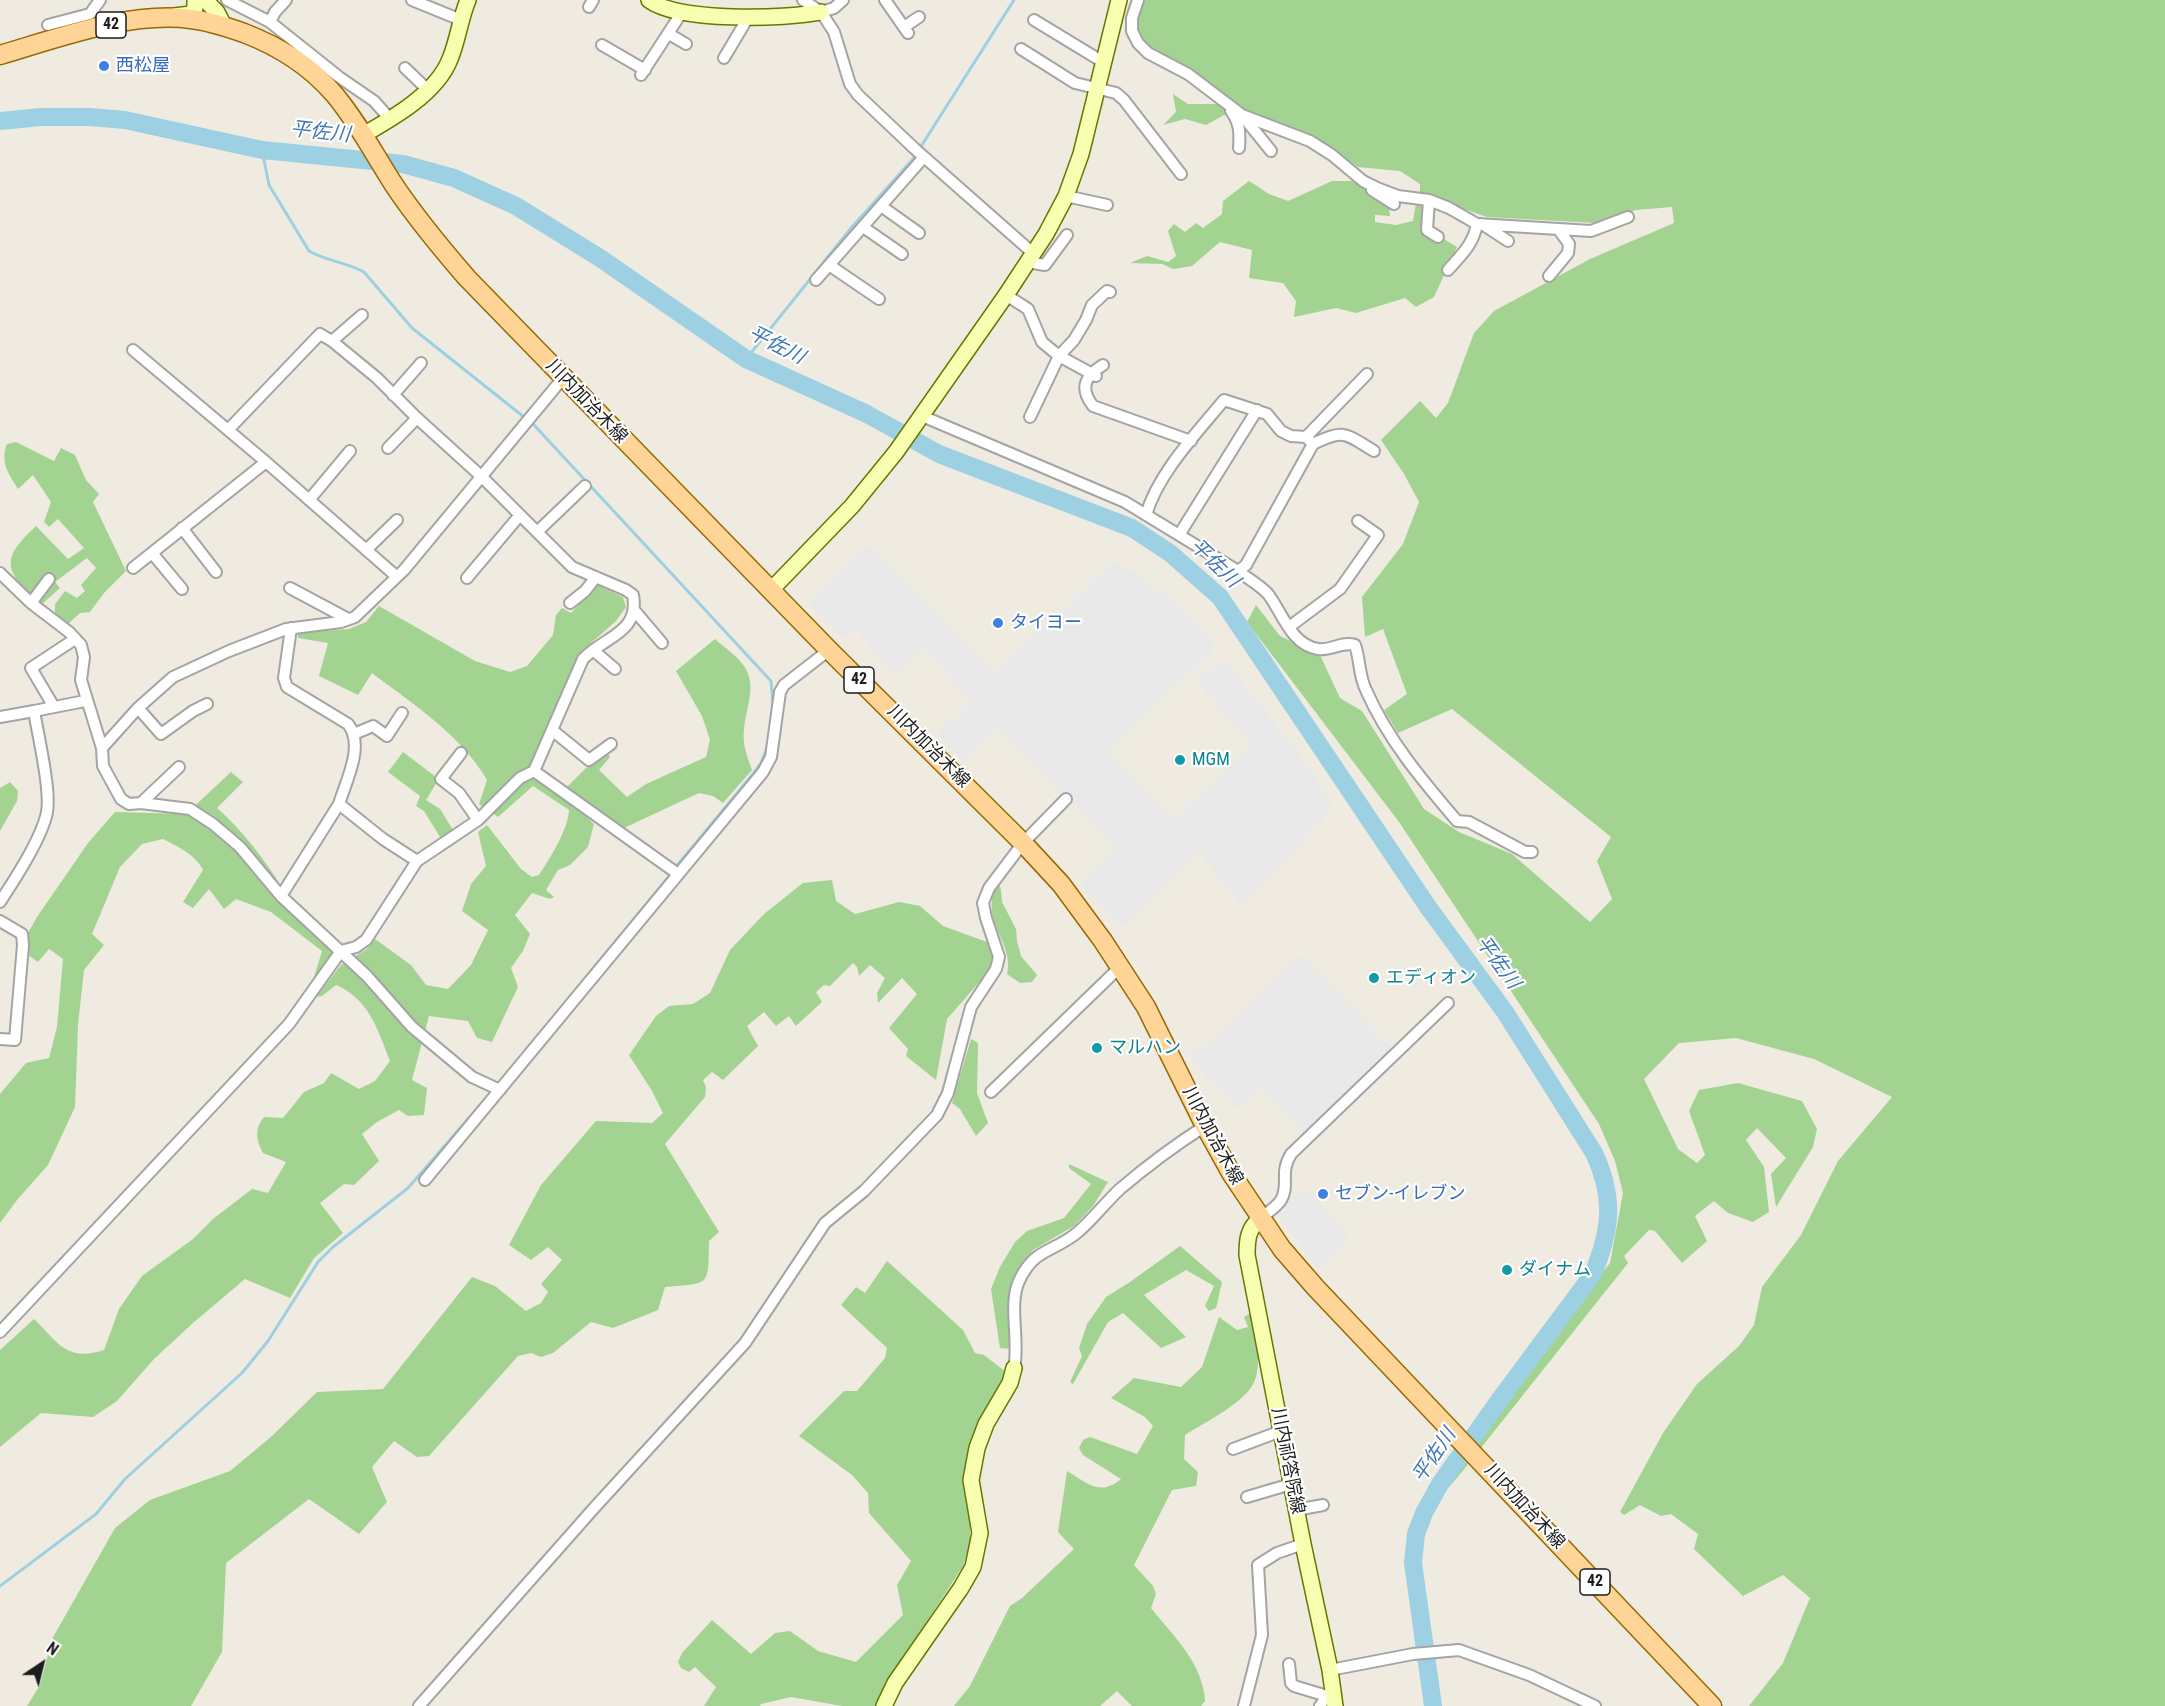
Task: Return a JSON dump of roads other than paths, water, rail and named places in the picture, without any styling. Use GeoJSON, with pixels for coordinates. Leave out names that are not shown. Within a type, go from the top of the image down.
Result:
{"type":"FeatureCollection","features":[{"type":"Feature","properties":{"kind":"main road","name":"川内加治木線"},"geometry":{"type":"LineString","coordinates":[[0,55],[109,25],[148,18],[191,18],[224,26],[276,47],[295,59],[334,94],[366,139],[395,187],[467,278],[830,650],[1023,843],[1072,898],[1121,966],[1146,1007],[1204,1126],[1260,1219],[1282,1249],[1315,1287],[1712,1706]]}},
{"type":"Feature","properties":{"kind":"street"},"geometry":{"type":"LineString","coordinates":[[48,25],[90,14],[100,0]]}},
{"type":"Feature","properties":{"kind":"street"},"geometry":{"type":"LineString","coordinates":[[169,17],[191,14],[195,8],[195,0]]}},
{"type":"Feature","properties":{"kind":"street"},"geometry":{"type":"LineString","coordinates":[[205,0],[217,12],[224,26]]}},
{"type":"Feature","properties":{"kind":"street"},"geometry":{"type":"LineString","coordinates":[[227,0],[270,22],[339,77],[374,101],[390,119]]}},
{"type":"Feature","properties":{"kind":"street"},"geometry":{"type":"LineString","coordinates":[[270,22],[275,12],[286,0]]}},
{"type":"Feature","properties":{"kind":"street"},"geometry":{"type":"LineString","coordinates":[[412,0],[464,11]]}},
{"type":"Feature","properties":{"kind":"street"},"geometry":{"type":"LineString","coordinates":[[436,0],[443,7],[464,11]]}},
{"type":"Feature","properties":{"kind":"street"},"geometry":{"type":"LineString","coordinates":[[803,0],[821,12],[834,32],[850,84],[858,95],[1031,258],[1045,265],[1067,235]]}},
{"type":"Feature","properties":{"kind":"street"},"geometry":{"type":"LineString","coordinates":[[654,2],[667,10],[682,12],[802,16],[834,8],[843,0]]}},
{"type":"Feature","properties":{"kind":"street"},"geometry":{"type":"LineString","coordinates":[[885,0],[906,30],[919,17]]}},
{"type":"Feature","properties":{"kind":"street"},"geometry":{"type":"LineString","coordinates":[[771,590],[852,506],[896,452],[1031,258],[1066,196],[1081,154],[1119,0]]}},
{"type":"Feature","properties":{"kind":"street"},"geometry":{"type":"LineString","coordinates":[[1138,0],[1132,18],[1132,31],[1138,43],[1148,53],[1188,75],[1224,100],[1242,115],[1271,151]]}},
{"type":"Feature","properties":{"kind":"street"},"geometry":{"type":"LineString","coordinates":[[366,139],[428,90],[443,74],[450,60],[464,11]]}},
{"type":"Feature","properties":{"kind":"street"},"geometry":{"type":"LineString","coordinates":[[602,45],[643,72],[682,12]]}},
{"type":"Feature","properties":{"kind":"street"},"geometry":{"type":"LineString","coordinates":[[724,58],[749,16]]}},
{"type":"Feature","properties":{"kind":"street"},"geometry":{"type":"LineString","coordinates":[[1034,20],[1103,62]]}},
{"type":"Feature","properties":{"kind":"street"},"geometry":{"type":"LineString","coordinates":[[669,34],[686,44]]}},
{"type":"Feature","properties":{"kind":"street"},"geometry":{"type":"LineString","coordinates":[[1021,49],[1076,83],[1116,93],[1124,100],[1181,174]]}},
{"type":"Feature","properties":{"kind":"street"},"geometry":{"type":"LineString","coordinates":[[405,68],[428,90]]}},
{"type":"Feature","properties":{"kind":"street"},"geometry":{"type":"LineString","coordinates":[[1224,100],[1238,121],[1239,148]]}},
{"type":"Feature","properties":{"kind":"street"},"geometry":{"type":"LineString","coordinates":[[1242,115],[1310,141],[1369,184],[1398,196],[1429,200],[1449,208],[1508,242]]}},
{"type":"Feature","properties":{"kind":"street"},"geometry":{"type":"LineString","coordinates":[[816,280],[881,206],[920,154]]}},
{"type":"Feature","properties":{"kind":"street"},"geometry":{"type":"LineString","coordinates":[[1369,184],[1379,196],[1394,204]]}},
{"type":"Feature","properties":{"kind":"street"},"geometry":{"type":"LineString","coordinates":[[1066,196],[1107,205]]}},
{"type":"Feature","properties":{"kind":"street"},"geometry":{"type":"LineString","coordinates":[[1429,200],[1427,230],[1438,237]]}},
{"type":"Feature","properties":{"kind":"street"},"geometry":{"type":"LineString","coordinates":[[881,206],[919,233]]}},
{"type":"Feature","properties":{"kind":"street"},"geometry":{"type":"LineString","coordinates":[[1480,224],[1591,231],[1628,217]]}},
{"type":"Feature","properties":{"kind":"street"},"geometry":{"type":"LineString","coordinates":[[1448,270],[1468,247],[1480,224]]}},
{"type":"Feature","properties":{"kind":"street"},"geometry":{"type":"LineString","coordinates":[[863,227],[902,254]]}},
{"type":"Feature","properties":{"kind":"street"},"geometry":{"type":"LineString","coordinates":[[1549,276],[1568,253],[1569,244],[1558,230]]}},
{"type":"Feature","properties":{"kind":"street"},"geometry":{"type":"LineString","coordinates":[[829,265],[879,299]]}},
{"type":"Feature","properties":{"kind":"street"},"geometry":{"type":"LineString","coordinates":[[1030,417],[1059,356],[1074,340],[1092,305],[1103,293],[1110,292]]}},
{"type":"Feature","properties":{"kind":"street"},"geometry":{"type":"LineString","coordinates":[[1006,295],[1028,309],[1042,342],[1059,356],[1094,374]]}},
{"type":"Feature","properties":{"kind":"street"},"geometry":{"type":"LineString","coordinates":[[332,341],[362,315]]}},
{"type":"Feature","properties":{"kind":"street"},"geometry":{"type":"LineString","coordinates":[[0,1332],[289,1024],[341,951],[356,947],[366,940],[417,861],[478,820],[520,778],[534,771],[583,659],[624,628],[633,617],[633,595],[572,567],[482,477],[393,394],[332,341],[320,334],[228,430]]}},
{"type":"Feature","properties":{"kind":"street"},"geometry":{"type":"LineString","coordinates":[[133,350],[396,576]]}},
{"type":"Feature","properties":{"kind":"street"},"geometry":{"type":"LineString","coordinates":[[393,394],[421,363]]}},
{"type":"Feature","properties":{"kind":"street"},"geometry":{"type":"LineString","coordinates":[[1103,365],[1085,386],[1085,396],[1093,406],[1191,441]]}},
{"type":"Feature","properties":{"kind":"street"},"geometry":{"type":"LineString","coordinates":[[1238,571],[1246,565],[1310,441],[1366,374]]}},
{"type":"Feature","properties":{"kind":"street"},"geometry":{"type":"LineString","coordinates":[[102,748],[138,708],[173,677],[229,651],[291,628],[341,622],[355,617],[404,570],[563,378]]}},
{"type":"Feature","properties":{"kind":"street"},"geometry":{"type":"LineString","coordinates":[[1146,515],[1149,503],[1174,461],[1224,400],[1267,414],[1281,431],[1291,436],[1310,441],[1340,433],[1351,436],[1374,451]]}},
{"type":"Feature","properties":{"kind":"street"},"geometry":{"type":"LineString","coordinates":[[1179,535],[1257,410]]}},
{"type":"Feature","properties":{"kind":"street"},"geometry":{"type":"LineString","coordinates":[[388,448],[417,418]]}},
{"type":"Feature","properties":{"kind":"street"},"geometry":{"type":"LineString","coordinates":[[920,418],[1125,502],[1238,571],[1267,594],[1289,627],[1306,644],[1319,649],[1350,643],[1355,645],[1364,688],[1394,743],[1410,766],[1457,820],[1469,822],[1525,852],[1532,852]]}},
{"type":"Feature","properties":{"kind":"street"},"geometry":{"type":"LineString","coordinates":[[309,500],[350,451]]}},
{"type":"Feature","properties":{"kind":"street"},"geometry":{"type":"LineString","coordinates":[[133,568],[266,462]]}},
{"type":"Feature","properties":{"kind":"street"},"geometry":{"type":"LineString","coordinates":[[537,532],[585,486]]}},
{"type":"Feature","properties":{"kind":"street"},"geometry":{"type":"LineString","coordinates":[[467,578],[520,515]]}},
{"type":"Feature","properties":{"kind":"street"},"geometry":{"type":"LineString","coordinates":[[366,550],[397,519]]}},
{"type":"Feature","properties":{"kind":"street"},"geometry":{"type":"LineString","coordinates":[[1289,627],[1340,589],[1367,553],[1378,535],[1358,521]]}},
{"type":"Feature","properties":{"kind":"street"},"geometry":{"type":"LineString","coordinates":[[182,528],[216,572]]}},
{"type":"Feature","properties":{"kind":"street"},"geometry":{"type":"LineString","coordinates":[[152,553],[182,590]]}},
{"type":"Feature","properties":{"kind":"street"},"geometry":{"type":"LineString","coordinates":[[0,573],[31,603],[81,645],[84,657],[81,680],[85,701],[102,748],[103,766],[122,800],[129,804],[141,803],[190,809],[213,824],[240,847],[281,896],[341,951],[412,1027],[472,1077],[497,1089]]}},
{"type":"Feature","properties":{"kind":"street"},"geometry":{"type":"LineString","coordinates":[[570,603],[585,591],[596,577]]}},
{"type":"Feature","properties":{"kind":"street"},"geometry":{"type":"LineString","coordinates":[[31,603],[49,579]]}},
{"type":"Feature","properties":{"kind":"street"},"geometry":{"type":"LineString","coordinates":[[290,588],[348,619]]}},
{"type":"Feature","properties":{"kind":"street"},"geometry":{"type":"LineString","coordinates":[[634,610],[662,643]]}},
{"type":"Feature","properties":{"kind":"street"},"geometry":{"type":"LineString","coordinates":[[281,896],[339,804],[355,753],[354,734],[348,724],[287,687],[285,678],[291,628]]}},
{"type":"Feature","properties":{"kind":"street"},"geometry":{"type":"LineString","coordinates":[[54,707],[31,668],[75,639]]}},
{"type":"Feature","properties":{"kind":"street"},"geometry":{"type":"LineString","coordinates":[[593,650],[615,669]]}},
{"type":"Feature","properties":{"kind":"street"},"geometry":{"type":"LineString","coordinates":[[425,1180],[675,872],[764,772],[771,757],[780,692],[784,685],[830,650]]}},
{"type":"Feature","properties":{"kind":"street"},"geometry":{"type":"LineString","coordinates":[[0,717],[85,701]]}},
{"type":"Feature","properties":{"kind":"street"},"geometry":{"type":"LineString","coordinates":[[138,708],[161,734],[207,704]]}},
{"type":"Feature","properties":{"kind":"street"},"geometry":{"type":"LineString","coordinates":[[0,902],[40,830],[47,811],[48,796],[34,711]]}},
{"type":"Feature","properties":{"kind":"street"},"geometry":{"type":"LineString","coordinates":[[354,734],[373,726],[387,736],[402,713]]}},
{"type":"Feature","properties":{"kind":"street"},"geometry":{"type":"LineString","coordinates":[[552,730],[589,760],[611,744]]}},
{"type":"Feature","properties":{"kind":"street"},"geometry":{"type":"LineString","coordinates":[[461,753],[441,779],[459,793],[478,820]]}},
{"type":"Feature","properties":{"kind":"street"},"geometry":{"type":"LineString","coordinates":[[141,803],[179,767]]}},
{"type":"Feature","properties":{"kind":"street"},"geometry":{"type":"LineString","coordinates":[[534,771],[675,872]]}},
{"type":"Feature","properties":{"kind":"street"},"geometry":{"type":"LineString","coordinates":[[419,1706],[745,1343],[825,1223],[864,1191],[938,1115],[948,1093],[971,1007],[996,969],[999,957],[983,903],[989,888],[1023,843],[1066,799]]}},
{"type":"Feature","properties":{"kind":"street"},"geometry":{"type":"LineString","coordinates":[[339,804],[383,839],[417,861]]}},
{"type":"Feature","properties":{"kind":"street"},"geometry":{"type":"LineString","coordinates":[[0,921],[22,934],[23,945],[15,1040],[0,1039]]}},
{"type":"Feature","properties":{"kind":"street"},"geometry":{"type":"LineString","coordinates":[[991,1092],[1121,966]]}},
{"type":"Feature","properties":{"kind":"street"},"geometry":{"type":"LineString","coordinates":[[1260,1219],[1281,1201],[1284,1190],[1284,1164],[1291,1154],[1448,1003]]}},
{"type":"Feature","properties":{"kind":"street"},"geometry":{"type":"LineString","coordinates":[[884,1706],[895,1683],[973,1567],[980,1533],[971,1480],[977,1448],[986,1424],[1010,1383],[1017,1357],[1016,1292],[1029,1263],[1035,1257],[1078,1232],[1119,1190],[1204,1126]]}},
{"type":"Feature","properties":{"kind":"street","name":"川内祁答院線"},"geometry":{"type":"LineString","coordinates":[[1260,1219],[1252,1225],[1247,1240],[1247,1255],[1296,1510],[1330,1670],[1332,1699]]}},
{"type":"Feature","properties":{"kind":"street"},"geometry":{"type":"LineString","coordinates":[[1233,1449],[1281,1431]]}},
{"type":"Feature","properties":{"kind":"street"},"geometry":{"type":"LineString","coordinates":[[1248,1497],[1292,1484]]}},
{"type":"Feature","properties":{"kind":"street"},"geometry":{"type":"LineString","coordinates":[[1296,1510],[1323,1504]]}},
{"type":"Feature","properties":{"kind":"street"},"geometry":{"type":"LineString","coordinates":[[1244,1706],[1262,1635],[1258,1565],[1277,1553],[1303,1544]]}},
{"type":"Feature","properties":{"kind":"street"},"geometry":{"type":"LineString","coordinates":[[1330,1670],[1413,1654],[1459,1650],[1529,1675],[1595,1706]]}},
{"type":"Feature","properties":{"kind":"street"},"geometry":{"type":"LineString","coordinates":[[1289,1664],[1291,1683],[1294,1686],[1332,1699]]}},
{"type":"Feature","properties":{"kind":"street"},"geometry":{"type":"LineString","coordinates":[[1320,1706],[1332,1699]]}},
{"type":"Feature","properties":{"kind":"waterway"},"geometry":{"type":"LineString","coordinates":[[746,359],[852,227],[913,159],[1014,0]]}},
{"type":"Feature","properties":{"kind":"waterway","name":"平佐川"},"geometry":{"type":"LineString","coordinates":[[0,121],[41,117],[125,120],[262,150],[403,164],[454,178],[516,206],[600,258],[746,359],[867,414],[939,454],[1132,528],[1170,553],[1220,597],[1428,907],[1505,1012],[1594,1153],[1601,1169],[1608,1199],[1607,1228],[1593,1274],[1440,1484],[1424,1513],[1416,1534],[1413,1563],[1433,1706]]}},
{"type":"Feature","properties":{"kind":"waterway"},"geometry":{"type":"LineString","coordinates":[[262,150],[269,185],[309,251],[364,272],[412,328],[534,425],[771,681],[773,703]]}},
{"type":"Feature","properties":{"kind":"waterway"},"geometry":{"type":"LineString","coordinates":[[675,868],[753,774],[761,763],[768,745]]}},
{"type":"Feature","properties":{"kind":"waterway"},"geometry":{"type":"LineString","coordinates":[[525,1052],[671,874]]}},
{"type":"Feature","properties":{"kind":"waterway"},"geometry":{"type":"LineString","coordinates":[[0,1586],[96,1514],[125,1479],[242,1373],[268,1341],[318,1262],[333,1247],[408,1188],[482,1103]]}},
{"type":"Feature","properties":{"kind":"place","name":"西松屋"},"geometry":{"type":"Point","coordinates":[104,66]}},
{"type":"Feature","properties":{"kind":"place","name":"タイヨー"},"geometry":{"type":"Point","coordinates":[998,623]}},
{"type":"Feature","properties":{"kind":"place","name":"MGM"},"geometry":{"type":"Point","coordinates":[1180,760]}},
{"type":"Feature","properties":{"kind":"place","name":"エディオン"},"geometry":{"type":"Point","coordinates":[1374,978]}},
{"type":"Feature","properties":{"kind":"place","name":"マルハン"},"geometry":{"type":"Point","coordinates":[1097,1048]}},
{"type":"Feature","properties":{"kind":"place","name":"セブン-イレブン"},"geometry":{"type":"Point","coordinates":[1323,1194]}},
{"type":"Feature","properties":{"kind":"place","name":"ダイナム"},"geometry":{"type":"Point","coordinates":[1507,1270]}}]}
